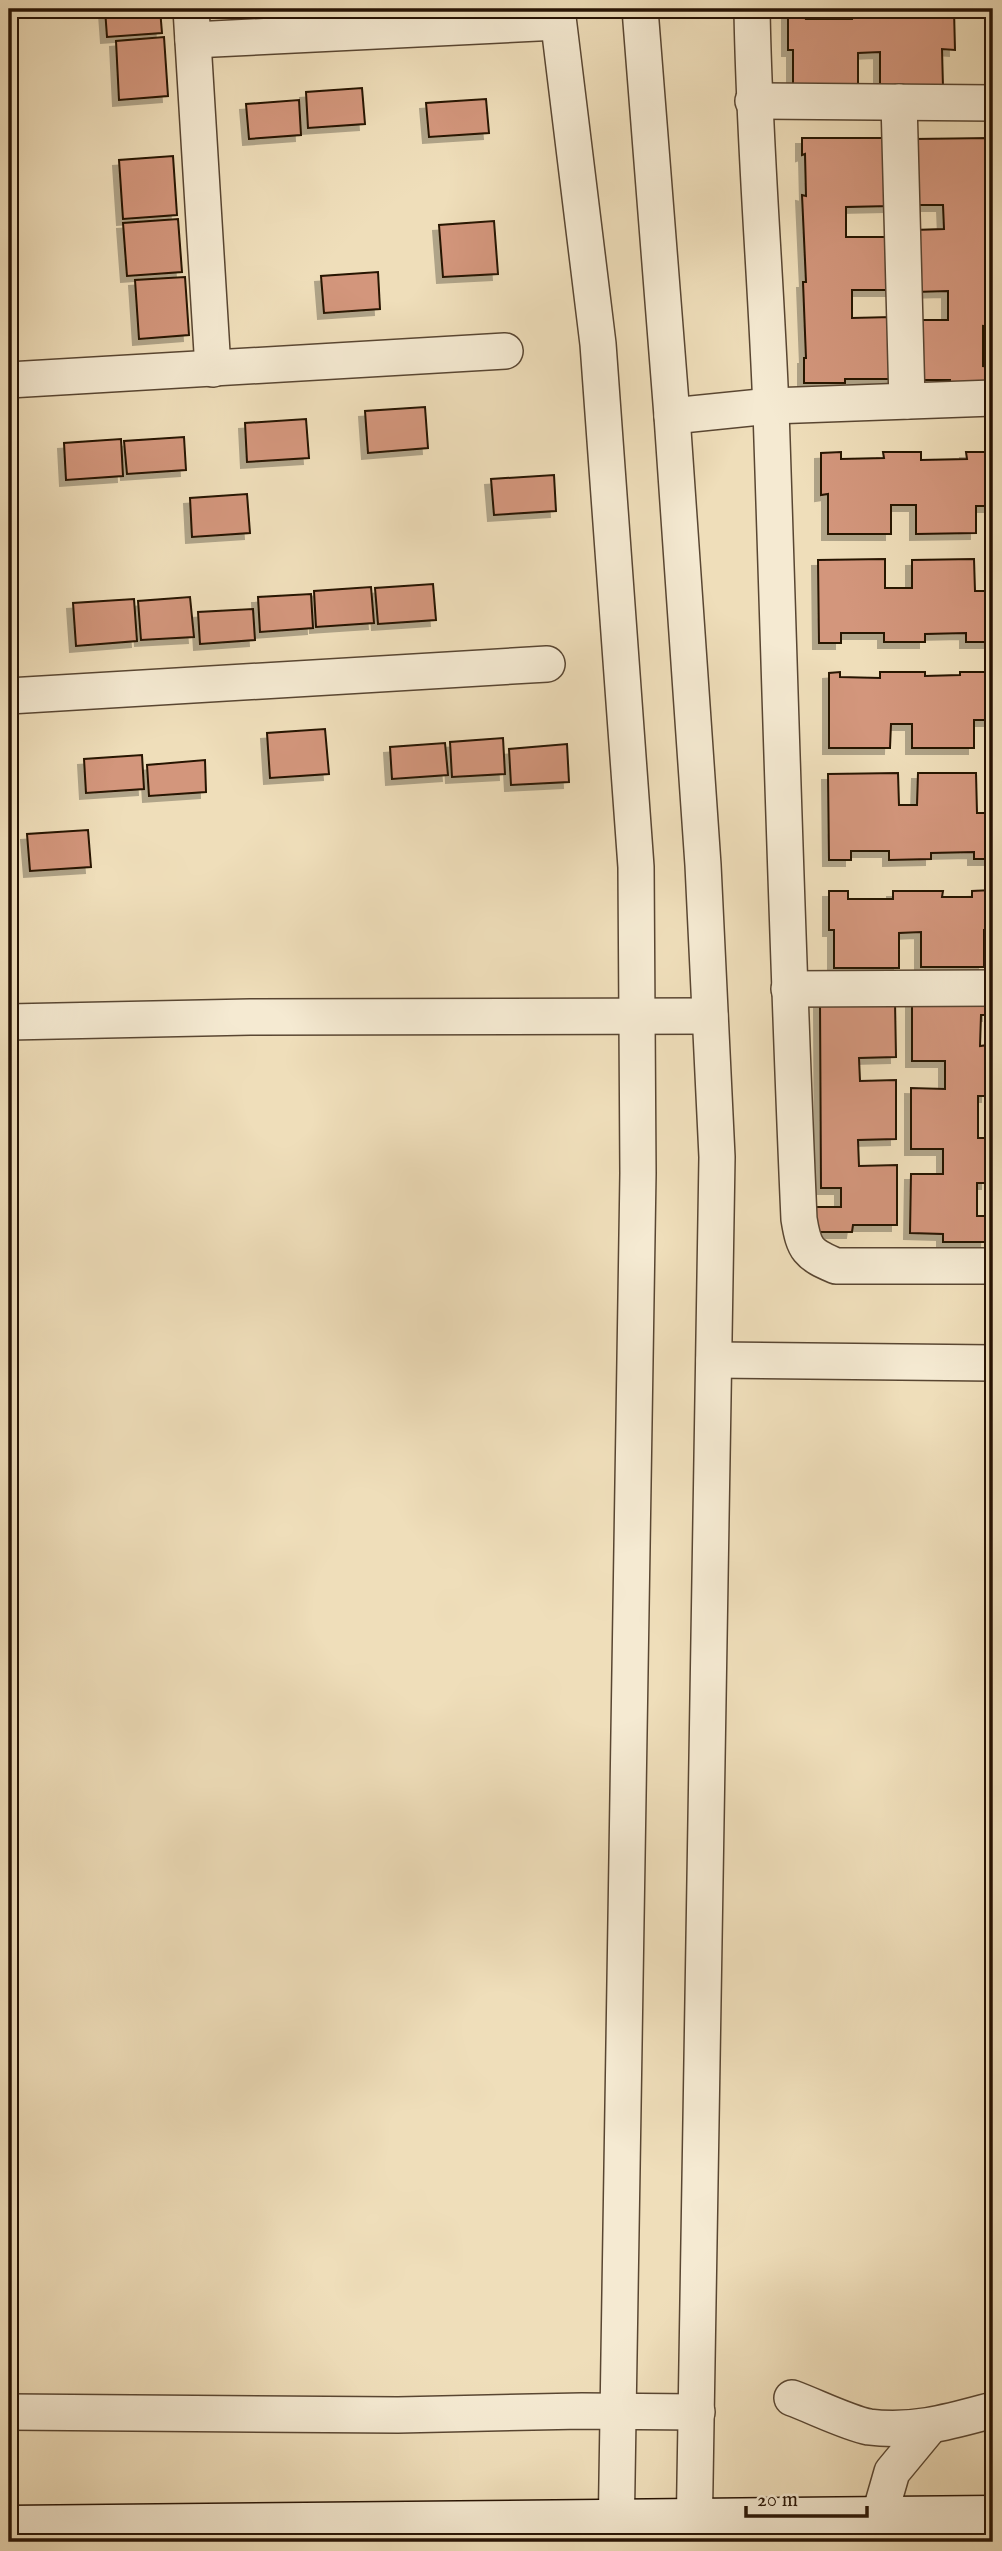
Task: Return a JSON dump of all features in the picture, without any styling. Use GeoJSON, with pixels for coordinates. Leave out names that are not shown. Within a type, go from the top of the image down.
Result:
{"type":"FeatureCollection","features":[{"type":"Feature","properties":{"kind":"street"},"geometry":{"type":"LineString","coordinates":[[640,9],[703,865],[717,1157],[695,2531]]}},
{"type":"Feature","properties":{"kind":"street"},"geometry":{"type":"LineString","coordinates":[[752,9],[753,101],[771,406],[789,989],[799,1219],[803,1242],[818,1258],[836,1266],[993,1266]]}},
{"type":"Feature","properties":{"kind":"street"},"geometry":{"type":"LineString","coordinates":[[213,369],[192,24],[557,15],[598,344],[636,867],[638,1201],[617,2531]]}},
{"type":"Feature","properties":{"kind":"street"},"geometry":{"type":"LineString","coordinates":[[753,101],[993,103]]}},
{"type":"Feature","properties":{"kind":"street"},"geometry":{"type":"LineString","coordinates":[[899,102],[907,401]]}},
{"type":"Feature","properties":{"kind":"street"},"geometry":{"type":"LineString","coordinates":[[9,380],[505,351]]}},
{"type":"Feature","properties":{"kind":"street"},"geometry":{"type":"LineString","coordinates":[[672,416],[771,406],[993,398]]}},
{"type":"Feature","properties":{"kind":"street"},"geometry":{"type":"LineString","coordinates":[[9,696],[547,664]]}},
{"type":"Feature","properties":{"kind":"street"},"geometry":{"type":"LineString","coordinates":[[789,989],[993,988]]}},
{"type":"Feature","properties":{"kind":"street"},"geometry":{"type":"LineString","coordinates":[[9,1022],[264,1017],[710,1016]]}},
{"type":"Feature","properties":{"kind":"street"},"geometry":{"type":"LineString","coordinates":[[714,1360],[993,1363]]}},
{"type":"Feature","properties":{"kind":"street"},"geometry":{"type":"LineString","coordinates":[[792,2398],[867,2426],[906,2429],[930,2426],[993,2410]]}},
{"type":"Feature","properties":{"kind":"street"},"geometry":{"type":"LineString","coordinates":[[9,2412],[398,2415],[582,2411],[697,2412]]}},
{"type":"Feature","properties":{"kind":"street"},"geometry":{"type":"LineString","coordinates":[[879,2516],[892,2472],[930,2426]]}},
{"type":"Feature","properties":{"kind":"street"},"geometry":{"type":"LineString","coordinates":[[9,2525],[695,2531],[879,2516],[993,2515]]}},
{"type":"Feature","properties":{"kind":"building"},"geometry":{"type":"Polygon","coordinates":[[[105,9],[160,9],[162,33],[107,37],[105,9]]]}},
{"type":"Feature","properties":{"kind":"building"},"geometry":{"type":"Polygon","coordinates":[[[901,10],[901,17],[931,17],[931,10],[954,10],[955,50],[942,49],[943,87],[880,87],[880,52],[858,53],[858,87],[793,88],[793,50],[788,50],[788,11],[807,11],[806,19],[852,19],[852,11],[901,10]]]}},
{"type":"Feature","properties":{"kind":"building"},"geometry":{"type":"Polygon","coordinates":[[[164,37],[168,96],[119,100],[116,41],[164,37]]]}},
{"type":"Feature","properties":{"kind":"building"},"geometry":{"type":"Polygon","coordinates":[[[362,88],[365,124],[308,128],[306,92],[362,88]]]}},
{"type":"Feature","properties":{"kind":"building"},"geometry":{"type":"Polygon","coordinates":[[[486,99],[489,133],[429,137],[426,103],[486,99]]]}},
{"type":"Feature","properties":{"kind":"building"},"geometry":{"type":"Polygon","coordinates":[[[299,100],[301,135],[249,139],[246,104],[299,100]]]}},
{"type":"Feature","properties":{"kind":"building"},"geometry":{"type":"Polygon","coordinates":[[[802,138],[890,138],[891,206],[846,207],[846,237],[891,237],[892,290],[852,290],[852,318],[892,317],[893,379],[845,379],[845,383],[804,383],[806,358],[803,282],[806,282],[802,195],[806,196],[802,138]]]}},
{"type":"Feature","properties":{"kind":"building"},"geometry":{"type":"Polygon","coordinates":[[[990,138],[989,158],[986,158],[986,192],[990,191],[990,241],[985,240],[985,285],[990,285],[991,327],[983,326],[983,366],[991,367],[991,386],[950,387],[950,380],[915,380],[915,320],[948,320],[948,291],[915,292],[914,230],[944,229],[943,205],[914,205],[914,139],[990,138]]]}},
{"type":"Feature","properties":{"kind":"building"},"geometry":{"type":"Polygon","coordinates":[[[173,156],[177,215],[123,219],[119,160],[173,156]]]}},
{"type":"Feature","properties":{"kind":"building"},"geometry":{"type":"Polygon","coordinates":[[[178,219],[182,272],[127,276],[123,223],[178,219]]]}},
{"type":"Feature","properties":{"kind":"building"},"geometry":{"type":"Polygon","coordinates":[[[494,221],[498,274],[443,277],[439,225],[494,221]]]}},
{"type":"Feature","properties":{"kind":"building"},"geometry":{"type":"Polygon","coordinates":[[[378,272],[380,309],[324,313],[321,276],[378,272]]]}},
{"type":"Feature","properties":{"kind":"building"},"geometry":{"type":"Polygon","coordinates":[[[185,277],[189,335],[139,339],[135,280],[185,277]]]}},
{"type":"Feature","properties":{"kind":"building"},"geometry":{"type":"Polygon","coordinates":[[[425,407],[428,448],[368,453],[365,411],[425,407]]]}},
{"type":"Feature","properties":{"kind":"building"},"geometry":{"type":"Polygon","coordinates":[[[306,419],[309,458],[247,462],[245,423],[306,419]]]}},
{"type":"Feature","properties":{"kind":"building"},"geometry":{"type":"Polygon","coordinates":[[[184,437],[186,470],[127,474],[124,441],[184,437]]]}},
{"type":"Feature","properties":{"kind":"building"},"geometry":{"type":"Polygon","coordinates":[[[121,439],[123,476],[66,480],[64,443],[121,439]]]}},
{"type":"Feature","properties":{"kind":"building"},"geometry":{"type":"Polygon","coordinates":[[[841,452],[841,459],[884,458],[883,452],[921,452],[921,460],[967,459],[966,452],[993,452],[993,506],[976,506],[976,533],[916,534],[916,505],[891,505],[891,534],[828,534],[828,494],[821,495],[821,453],[841,452]]]}},
{"type":"Feature","properties":{"kind":"building"},"geometry":{"type":"Polygon","coordinates":[[[554,475],[556,511],[494,515],[491,479],[554,475]]]}},
{"type":"Feature","properties":{"kind":"building"},"geometry":{"type":"Polygon","coordinates":[[[247,494],[250,533],[192,537],[190,498],[247,494]]]}},
{"type":"Feature","properties":{"kind":"building"},"geometry":{"type":"Polygon","coordinates":[[[885,559],[885,588],[912,588],[912,560],[974,559],[975,591],[993,591],[993,642],[966,642],[966,633],[925,634],[925,642],[884,642],[884,633],[841,633],[841,643],[819,643],[818,560],[885,559]]]}},
{"type":"Feature","properties":{"kind":"building"},"geometry":{"type":"Polygon","coordinates":[[[433,584],[436,620],[378,624],[375,588],[433,584]]]}},
{"type":"Feature","properties":{"kind":"building"},"geometry":{"type":"Polygon","coordinates":[[[371,587],[374,623],[316,627],[314,591],[371,587]]]}},
{"type":"Feature","properties":{"kind":"building"},"geometry":{"type":"Polygon","coordinates":[[[311,594],[313,628],[260,632],[258,597],[311,594]]]}},
{"type":"Feature","properties":{"kind":"building"},"geometry":{"type":"Polygon","coordinates":[[[190,597],[194,637],[141,640],[138,601],[190,597]]]}},
{"type":"Feature","properties":{"kind":"building"},"geometry":{"type":"Polygon","coordinates":[[[134,599],[137,641],[76,646],[73,603],[134,599]]]}},
{"type":"Feature","properties":{"kind":"building"},"geometry":{"type":"Polygon","coordinates":[[[253,609],[255,640],[200,644],[198,612],[253,609]]]}},
{"type":"Feature","properties":{"kind":"building"},"geometry":{"type":"Polygon","coordinates":[[[840,672],[840,677],[880,678],[880,672],[925,672],[925,676],[993,672],[993,720],[974,720],[974,748],[912,748],[912,724],[891,724],[890,748],[829,748],[829,673],[840,672]]]}},
{"type":"Feature","properties":{"kind":"building"},"geometry":{"type":"Polygon","coordinates":[[[325,729],[329,774],[270,778],[267,733],[325,729]]]}},
{"type":"Feature","properties":{"kind":"building"},"geometry":{"type":"Polygon","coordinates":[[[503,738],[505,774],[452,777],[450,742],[503,738]]]}},
{"type":"Feature","properties":{"kind":"building"},"geometry":{"type":"Polygon","coordinates":[[[445,743],[448,775],[392,779],[390,747],[445,743]]]}},
{"type":"Feature","properties":{"kind":"building"},"geometry":{"type":"Polygon","coordinates":[[[567,744],[569,782],[511,785],[509,749],[567,744]]]}},
{"type":"Feature","properties":{"kind":"building"},"geometry":{"type":"Polygon","coordinates":[[[142,755],[144,789],[86,793],[84,759],[142,755]]]}},
{"type":"Feature","properties":{"kind":"building"},"geometry":{"type":"Polygon","coordinates":[[[205,760],[206,792],[149,796],[147,765],[205,760]]]}},
{"type":"Feature","properties":{"kind":"building"},"geometry":{"type":"Polygon","coordinates":[[[898,773],[899,805],[917,805],[918,773],[976,773],[977,813],[993,813],[993,859],[974,859],[974,852],[931,853],[931,859],[889,860],[889,851],[851,851],[851,860],[829,860],[828,774],[898,773]]]}},
{"type":"Feature","properties":{"kind":"building"},"geometry":{"type":"Polygon","coordinates":[[[88,830],[91,867],[30,871],[27,834],[88,830]]]}},
{"type":"Feature","properties":{"kind":"building"},"geometry":{"type":"Polygon","coordinates":[[[993,890],[993,930],[984,930],[984,967],[921,967],[921,932],[899,933],[899,968],[834,968],[834,930],[829,930],[829,891],[848,891],[848,899],[893,899],[893,891],[943,891],[942,897],[972,897],[972,891],[993,890]]]}},
{"type":"Feature","properties":{"kind":"building"},"geometry":{"type":"Polygon","coordinates":[[[912,997],[988,998],[988,1015],[981,1015],[980,1046],[988,1045],[987,1096],[978,1096],[978,1138],[987,1138],[987,1183],[977,1183],[977,1216],[987,1216],[986,1242],[943,1242],[943,1234],[910,1233],[911,1174],[943,1174],[943,1149],[911,1149],[911,1088],[945,1089],[945,1061],[912,1061],[912,997]]]}},
{"type":"Feature","properties":{"kind":"building"},"geometry":{"type":"Polygon","coordinates":[[[895,1001],[896,1057],[859,1058],[860,1081],[896,1080],[896,1139],[858,1140],[859,1166],[897,1165],[897,1225],[853,1225],[852,1232],[813,1232],[814,1207],[841,1207],[841,1188],[821,1188],[820,1002],[895,1001]]]}}]}
